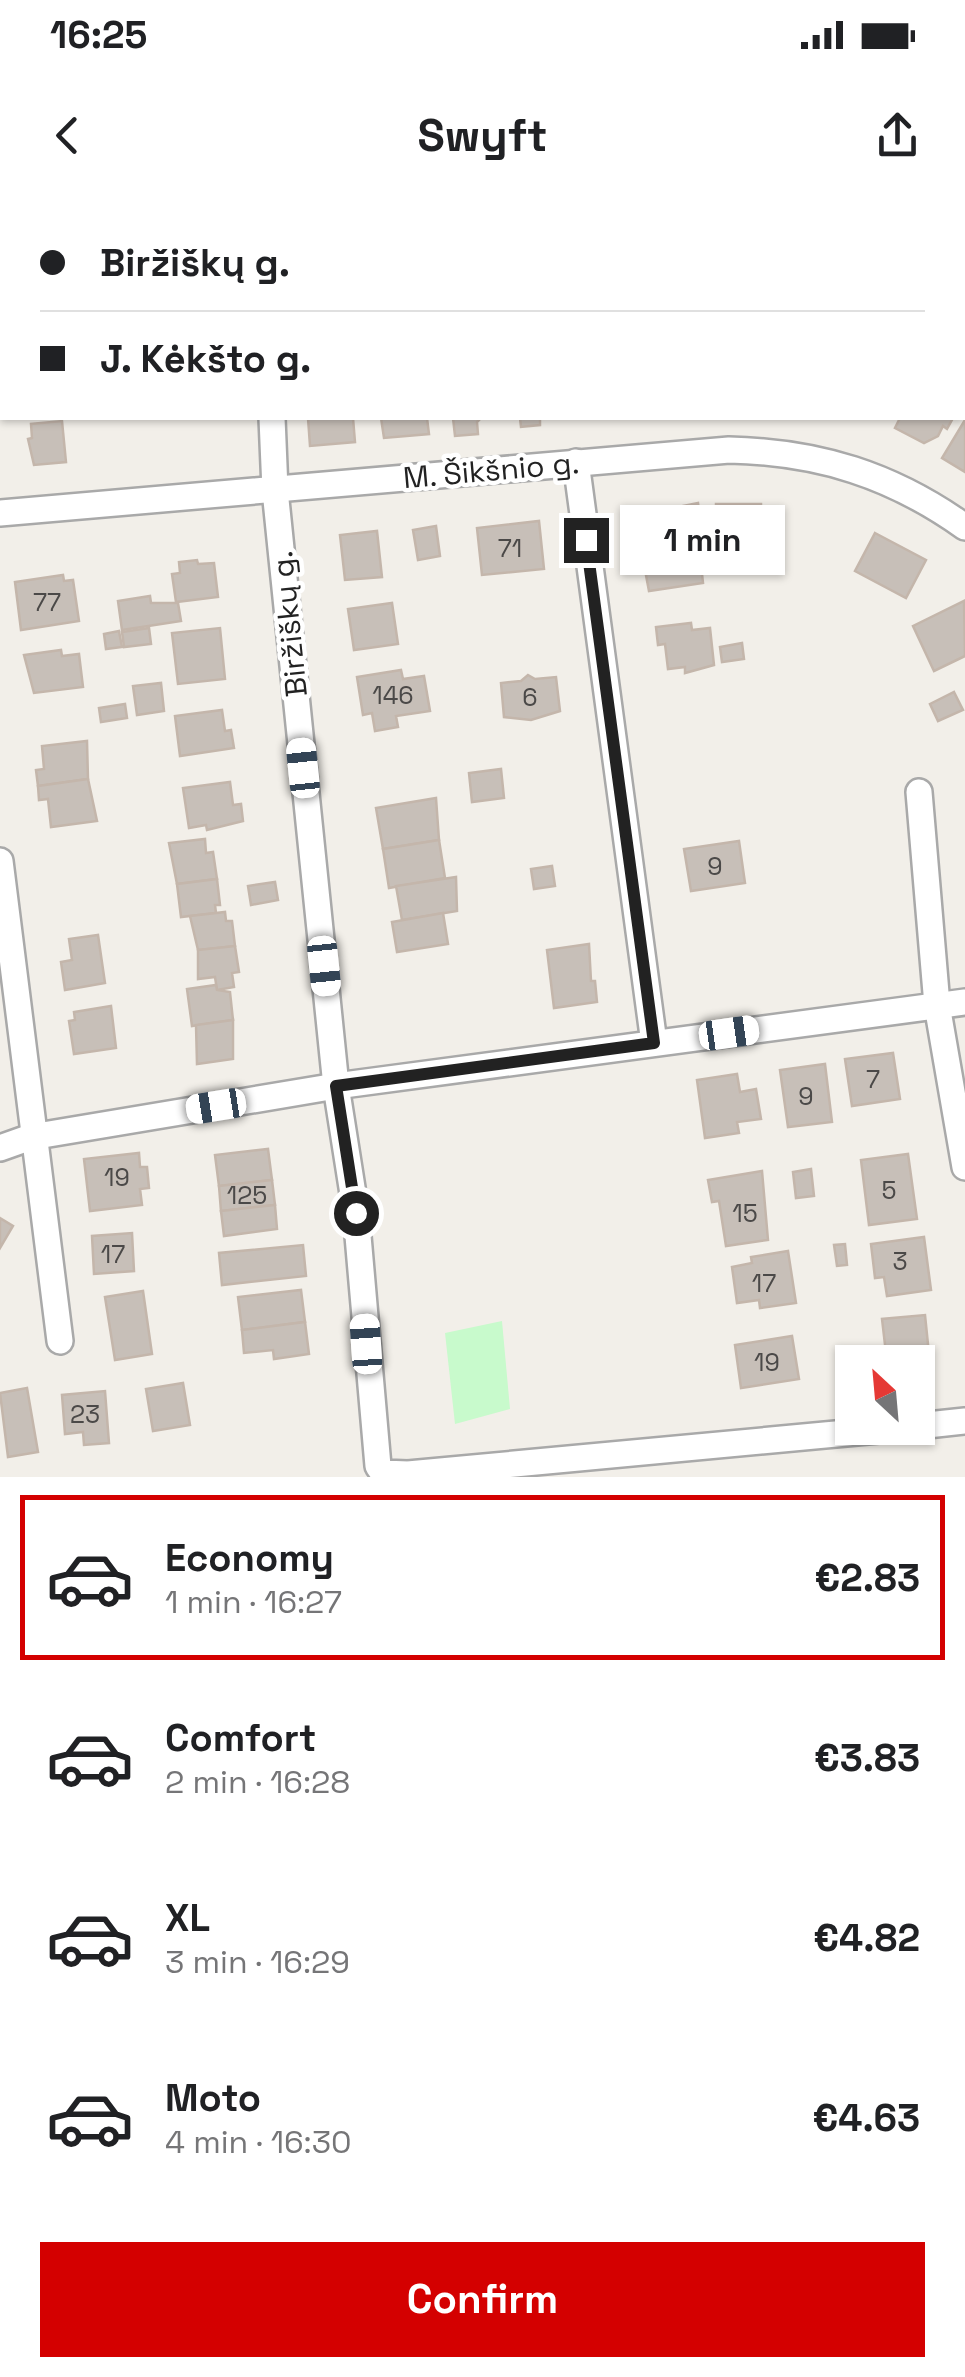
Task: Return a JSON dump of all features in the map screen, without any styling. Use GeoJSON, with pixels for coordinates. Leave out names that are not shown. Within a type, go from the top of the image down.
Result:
{"type":"FeatureCollection","features":[{"type":"Feature","properties":{"kind":"street","name":"Biržiškų g."},"geometry":{"type":"LineString","coordinates":[[272,420],[275,490],[336,1086],[356,1213],[372,1433],[383,1473],[408,1474],[835,1434]]}},
{"type":"Feature","properties":{"kind":"street","name":"M. Šikšnio g."},"geometry":{"type":"LineString","coordinates":[[0,512],[729,450],[817,457],[902,486],[965,527]]}},
{"type":"Feature","properties":{"kind":"street"},"geometry":{"type":"LineString","coordinates":[[576,462],[654,1043]]}},
{"type":"Feature","properties":{"kind":"street"},"geometry":{"type":"LineString","coordinates":[[920,792],[937,1005],[965,1168]]}},
{"type":"Feature","properties":{"kind":"street"},"geometry":{"type":"LineString","coordinates":[[0,861],[31,1137],[60,1341]]}},
{"type":"Feature","properties":{"kind":"street"},"geometry":{"type":"LineString","coordinates":[[0,1148],[31,1137],[336,1086],[965,1002]]}},
{"type":"Feature","properties":{"kind":"street"},"geometry":{"type":"LineString","coordinates":[[935,1424],[965,1421]]}},
{"type":"Feature","properties":{"kind":"green space"},"geometry":{"type":"Polygon","coordinates":[[[502,1321],[510,1409],[455,1424],[445,1333],[502,1321]]]}},
{"type":"Feature","properties":{"kind":"building"},"geometry":{"type":"Polygon","coordinates":[[[308,420],[353,420],[355,442],[310,446],[308,420]]]}},
{"type":"Feature","properties":{"kind":"building"},"geometry":{"type":"Polygon","coordinates":[[[381,420],[427,420],[429,434],[384,438],[381,420]]]}},
{"type":"Feature","properties":{"kind":"building"},"geometry":{"type":"Polygon","coordinates":[[[453,420],[479,420],[478,434],[455,436],[453,420]]]}},
{"type":"Feature","properties":{"kind":"building"},"geometry":{"type":"Polygon","coordinates":[[[520,420],[540,420],[540,425],[521,427],[520,420]]]}},
{"type":"Feature","properties":{"kind":"building"},"geometry":{"type":"Polygon","coordinates":[[[899,420],[952,420],[947,429],[943,426],[938,436],[924,443],[895,428],[899,420]]]}},
{"type":"Feature","properties":{"kind":"building"},"geometry":{"type":"Polygon","coordinates":[[[965,420],[965,472],[942,458],[965,420]]]}},
{"type":"Feature","properties":{"kind":"building"},"geometry":{"type":"Polygon","coordinates":[[[62,421],[66,462],[34,465],[28,439],[32,438],[31,424],[62,421]]]}},
{"type":"Feature","properties":{"kind":"building"},"geometry":{"type":"Polygon","coordinates":[[[698,503],[707,565],[701,565],[703,583],[649,591],[634,512],[651,510],[653,517],[684,512],[683,506],[698,503]]]}},
{"type":"Feature","properties":{"kind":"building"},"geometry":{"type":"Polygon","coordinates":[[[716,504],[761,504],[761,568],[715,569],[716,504]]]}},
{"type":"Feature","properties":{"kind":"building"},"geometry":{"type":"Polygon","coordinates":[[[539,521],[544,569],[482,575],[477,528],[539,521]]]}},
{"type":"Feature","properties":{"kind":"building"},"geometry":{"type":"Polygon","coordinates":[[[436,526],[440,556],[418,560],[413,530],[436,526]]]}},
{"type":"Feature","properties":{"kind":"building"},"geometry":{"type":"Polygon","coordinates":[[[377,531],[382,577],[345,580],[340,535],[377,531]]]}},
{"type":"Feature","properties":{"kind":"building"},"geometry":{"type":"Polygon","coordinates":[[[875,533],[926,560],[906,598],[855,571],[875,533]]]}},
{"type":"Feature","properties":{"kind":"building"},"geometry":{"type":"Polygon","coordinates":[[[197,560],[198,564],[214,563],[218,597],[176,602],[172,574],[180,573],[179,562],[197,560]]]}},
{"type":"Feature","properties":{"kind":"building"},"geometry":{"type":"Polygon","coordinates":[[[63,575],[64,581],[73,580],[79,621],[21,630],[15,582],[63,575]]]}},
{"type":"Feature","properties":{"kind":"building"},"geometry":{"type":"Polygon","coordinates":[[[150,596],[151,603],[178,603],[181,621],[122,630],[118,601],[150,596]]]}},
{"type":"Feature","properties":{"kind":"building"},"geometry":{"type":"Polygon","coordinates":[[[964,601],[965,656],[934,671],[913,626],[964,601]]]}},
{"type":"Feature","properties":{"kind":"building"},"geometry":{"type":"Polygon","coordinates":[[[392,603],[398,644],[354,650],[348,609],[392,603]]]}},
{"type":"Feature","properties":{"kind":"building"},"geometry":{"type":"Polygon","coordinates":[[[691,623],[692,630],[710,628],[714,665],[685,673],[685,667],[668,669],[665,644],[658,645],[656,627],[691,623]]]}},
{"type":"Feature","properties":{"kind":"building"},"geometry":{"type":"Polygon","coordinates":[[[149,628],[151,644],[124,647],[122,632],[149,628]]]}},
{"type":"Feature","properties":{"kind":"building"},"geometry":{"type":"Polygon","coordinates":[[[220,628],[225,679],[178,684],[172,633],[220,628]]]}},
{"type":"Feature","properties":{"kind":"building"},"geometry":{"type":"Polygon","coordinates":[[[119,631],[122,647],[106,649],[104,634],[119,631]]]}},
{"type":"Feature","properties":{"kind":"building"},"geometry":{"type":"Polygon","coordinates":[[[742,643],[744,659],[722,662],[720,647],[742,643]]]}},
{"type":"Feature","properties":{"kind":"building"},"geometry":{"type":"Polygon","coordinates":[[[61,650],[62,656],[79,654],[83,687],[34,693],[24,655],[61,650]]]}},
{"type":"Feature","properties":{"kind":"building"},"geometry":{"type":"Polygon","coordinates":[[[401,670],[403,679],[424,676],[430,711],[396,716],[398,727],[375,731],[372,713],[363,715],[357,677],[401,670]]]}},
{"type":"Feature","properties":{"kind":"building"},"geometry":{"type":"Polygon","coordinates":[[[528,675],[535,679],[556,677],[560,711],[531,720],[504,717],[501,683],[521,681],[528,675]]]}},
{"type":"Feature","properties":{"kind":"building"},"geometry":{"type":"Polygon","coordinates":[[[161,683],[164,711],[137,715],[133,686],[161,683]]]}},
{"type":"Feature","properties":{"kind":"building"},"geometry":{"type":"Polygon","coordinates":[[[954,692],[963,710],[938,721],[930,704],[954,692]]]}},
{"type":"Feature","properties":{"kind":"building"},"geometry":{"type":"Polygon","coordinates":[[[125,704],[127,718],[101,722],[99,708],[125,704]]]}},
{"type":"Feature","properties":{"kind":"building"},"geometry":{"type":"Polygon","coordinates":[[[222,710],[225,731],[231,730],[234,748],[180,756],[175,716],[222,710]]]}},
{"type":"Feature","properties":{"kind":"building"},"geometry":{"type":"Polygon","coordinates":[[[87,741],[88,779],[38,786],[36,770],[44,769],[42,746],[87,741]]]}},
{"type":"Feature","properties":{"kind":"building"},"geometry":{"type":"Polygon","coordinates":[[[501,769],[504,798],[472,802],[469,773],[501,769]]]}},
{"type":"Feature","properties":{"kind":"building"},"geometry":{"type":"Polygon","coordinates":[[[88,779],[97,821],[51,827],[48,799],[39,800],[38,786],[88,779]]]}},
{"type":"Feature","properties":{"kind":"building"},"geometry":{"type":"Polygon","coordinates":[[[230,782],[233,805],[241,804],[243,821],[207,830],[206,825],[189,828],[183,788],[230,782]]]}},
{"type":"Feature","properties":{"kind":"building"},"geometry":{"type":"Polygon","coordinates":[[[436,798],[439,840],[383,849],[376,808],[436,798]]]}},
{"type":"Feature","properties":{"kind":"building"},"geometry":{"type":"Polygon","coordinates":[[[205,839],[206,853],[213,852],[217,879],[177,884],[169,843],[205,839]]]}},
{"type":"Feature","properties":{"kind":"building"},"geometry":{"type":"Polygon","coordinates":[[[439,840],[445,878],[389,888],[383,849],[439,840]]]}},
{"type":"Feature","properties":{"kind":"building"},"geometry":{"type":"Polygon","coordinates":[[[739,841],[745,883],[691,891],[684,849],[739,841]]]}},
{"type":"Feature","properties":{"kind":"building"},"geometry":{"type":"Polygon","coordinates":[[[552,866],[555,886],[534,889],[531,869],[552,866]]]}},
{"type":"Feature","properties":{"kind":"building"},"geometry":{"type":"Polygon","coordinates":[[[456,877],[457,911],[402,920],[396,886],[456,877]]]}},
{"type":"Feature","properties":{"kind":"building"},"geometry":{"type":"Polygon","coordinates":[[[217,879],[220,905],[215,905],[216,913],[181,917],[177,884],[217,879]]]}},
{"type":"Feature","properties":{"kind":"building"},"geometry":{"type":"Polygon","coordinates":[[[275,882],[278,900],[251,905],[248,886],[275,882]]]}},
{"type":"Feature","properties":{"kind":"building"},"geometry":{"type":"Polygon","coordinates":[[[225,912],[226,921],[232,921],[235,946],[198,950],[190,916],[225,912]]]}},
{"type":"Feature","properties":{"kind":"building"},"geometry":{"type":"Polygon","coordinates":[[[443,913],[448,944],[397,952],[392,922],[443,913]]]}},
{"type":"Feature","properties":{"kind":"building"},"geometry":{"type":"Polygon","coordinates":[[[98,935],[105,983],[65,990],[61,962],[72,960],[69,939],[98,935]]]}},
{"type":"Feature","properties":{"kind":"building"},"geometry":{"type":"Polygon","coordinates":[[[589,944],[591,981],[595,981],[597,1002],[554,1008],[547,950],[589,944]]]}},
{"type":"Feature","properties":{"kind":"building"},"geometry":{"type":"Polygon","coordinates":[[[235,946],[239,972],[232,973],[234,987],[217,990],[215,977],[198,979],[198,950],[235,946]]]}},
{"type":"Feature","properties":{"kind":"building"},"geometry":{"type":"Polygon","coordinates":[[[216,985],[217,990],[230,992],[233,1020],[192,1026],[187,989],[216,985]]]}},
{"type":"Feature","properties":{"kind":"building"},"geometry":{"type":"Polygon","coordinates":[[[111,1006],[116,1048],[74,1054],[69,1021],[75,1020],[74,1012],[111,1006]]]}},
{"type":"Feature","properties":{"kind":"building"},"geometry":{"type":"Polygon","coordinates":[[[233,1020],[233,1059],[197,1064],[196,1025],[233,1020]]]}},
{"type":"Feature","properties":{"kind":"building"},"geometry":{"type":"Polygon","coordinates":[[[893,1053],[900,1099],[852,1106],[845,1059],[893,1053]]]}},
{"type":"Feature","properties":{"kind":"building"},"geometry":{"type":"Polygon","coordinates":[[[825,1064],[832,1122],[788,1127],[780,1070],[825,1064]]]}},
{"type":"Feature","properties":{"kind":"building"},"geometry":{"type":"Polygon","coordinates":[[[737,1074],[740,1092],[756,1089],[761,1119],[737,1122],[739,1133],[705,1138],[697,1080],[737,1074]]]}},
{"type":"Feature","properties":{"kind":"building"},"geometry":{"type":"Polygon","coordinates":[[[268,1149],[272,1180],[219,1186],[215,1155],[268,1149]]]}},
{"type":"Feature","properties":{"kind":"building"},"geometry":{"type":"Polygon","coordinates":[[[139,1153],[140,1167],[147,1167],[149,1188],[140,1189],[142,1205],[90,1211],[84,1159],[139,1153]]]}},
{"type":"Feature","properties":{"kind":"building"},"geometry":{"type":"Polygon","coordinates":[[[908,1154],[917,1219],[869,1225],[861,1160],[908,1154]]]}},
{"type":"Feature","properties":{"kind":"building"},"geometry":{"type":"Polygon","coordinates":[[[811,1169],[814,1196],[796,1198],[793,1172],[811,1169]]]}},
{"type":"Feature","properties":{"kind":"building"},"geometry":{"type":"Polygon","coordinates":[[[762,1171],[768,1240],[726,1246],[719,1201],[712,1202],[708,1180],[762,1171]]]}},
{"type":"Feature","properties":{"kind":"building"},"geometry":{"type":"Polygon","coordinates":[[[272,1180],[275,1205],[221,1211],[219,1186],[272,1180]]]}},
{"type":"Feature","properties":{"kind":"building"},"geometry":{"type":"Polygon","coordinates":[[[275,1205],[277,1229],[224,1236],[221,1211],[275,1205]]]}},
{"type":"Feature","properties":{"kind":"building"},"geometry":{"type":"Polygon","coordinates":[[[0,1218],[13,1226],[0,1248],[0,1218]]]}},
{"type":"Feature","properties":{"kind":"building"},"geometry":{"type":"Polygon","coordinates":[[[132,1233],[134,1271],[94,1274],[92,1236],[132,1233]]]}},
{"type":"Feature","properties":{"kind":"building"},"geometry":{"type":"Polygon","coordinates":[[[924,1237],[931,1290],[887,1296],[884,1277],[875,1278],[871,1244],[924,1237]]]}},
{"type":"Feature","properties":{"kind":"building"},"geometry":{"type":"Polygon","coordinates":[[[845,1244],[847,1265],[837,1266],[834,1245],[845,1244]]]}},
{"type":"Feature","properties":{"kind":"building"},"geometry":{"type":"Polygon","coordinates":[[[303,1245],[306,1276],[222,1285],[219,1253],[303,1245]]]}},
{"type":"Feature","properties":{"kind":"building"},"geometry":{"type":"Polygon","coordinates":[[[788,1251],[796,1303],[760,1308],[759,1300],[737,1303],[732,1267],[752,1263],[751,1257],[788,1251]]]}},
{"type":"Feature","properties":{"kind":"building"},"geometry":{"type":"Polygon","coordinates":[[[301,1290],[305,1322],[242,1330],[238,1297],[301,1290]]]}},
{"type":"Feature","properties":{"kind":"building"},"geometry":{"type":"Polygon","coordinates":[[[143,1291],[152,1354],[115,1360],[105,1297],[143,1291]]]}},
{"type":"Feature","properties":{"kind":"building"},"geometry":{"type":"Polygon","coordinates":[[[925,1315],[928,1345],[885,1345],[882,1319],[925,1315]]]}},
{"type":"Feature","properties":{"kind":"building"},"geometry":{"type":"Polygon","coordinates":[[[305,1322],[309,1354],[274,1359],[273,1350],[244,1353],[242,1330],[305,1322]]]}},
{"type":"Feature","properties":{"kind":"building"},"geometry":{"type":"Polygon","coordinates":[[[792,1336],[799,1379],[741,1388],[735,1345],[792,1336]]]}},
{"type":"Feature","properties":{"kind":"building"},"geometry":{"type":"Polygon","coordinates":[[[183,1383],[190,1425],[153,1431],[146,1389],[183,1383]]]}},
{"type":"Feature","properties":{"kind":"building"},"geometry":{"type":"Polygon","coordinates":[[[27,1388],[38,1452],[8,1457],[0,1393],[27,1388]]]}},
{"type":"Feature","properties":{"kind":"building"},"geometry":{"type":"Polygon","coordinates":[[[105,1391],[109,1443],[84,1445],[83,1432],[65,1434],[62,1395],[105,1391]]]}},
{"type":"Feature","properties":{"kind":"route"},"geometry":{"type":"LineString","coordinates":[[356,1213],[336,1086],[654,1043],[586,540]]}}]}
